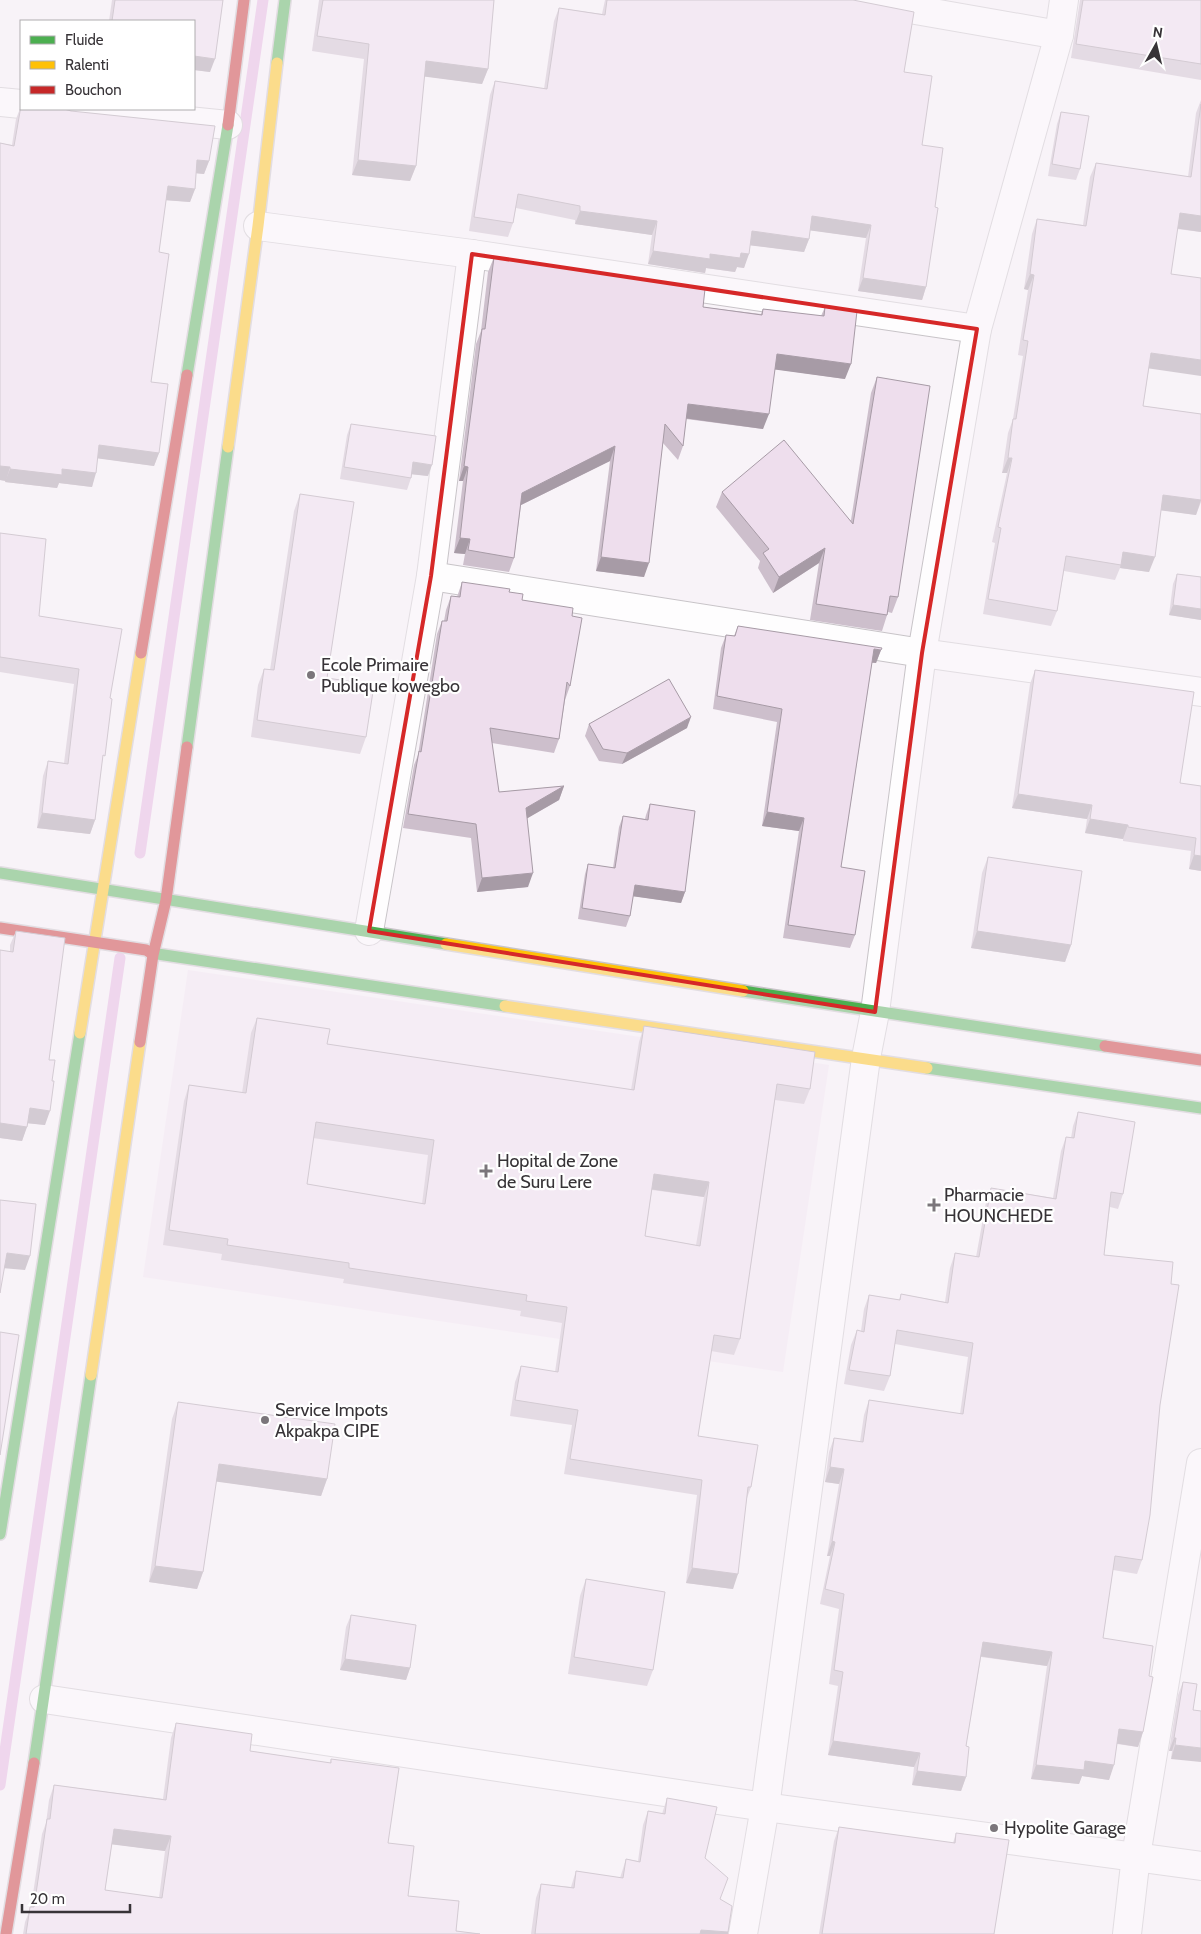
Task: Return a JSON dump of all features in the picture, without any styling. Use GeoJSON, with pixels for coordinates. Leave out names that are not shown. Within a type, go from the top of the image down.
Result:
{"type":"FeatureCollection","features":[{"type":"Feature","properties":{"kind":"street"},"geometry":{"type":"LineString","coordinates":[[0,1534],[94,942],[228,124],[244,0]]}},
{"type":"Feature","properties":{"kind":"street"},"geometry":{"type":"LineString","coordinates":[[6,1934],[44,1699],[153,955],[166,900],[258,226],[285,0]]}},
{"type":"Feature","properties":{"kind":"street"},"geometry":{"type":"LineString","coordinates":[[858,0],[1059,35]]}},
{"type":"Feature","properties":{"kind":"street"},"geometry":{"type":"LineString","coordinates":[[743,1934],[766,1807],[866,1058],[876,1012],[922,653],[978,329],[1059,35],[1064,0]]}},
{"type":"Feature","properties":{"kind":"street"},"geometry":{"type":"LineString","coordinates":[[0,102],[20,104]]}},
{"type":"Feature","properties":{"kind":"street"},"geometry":{"type":"LineString","coordinates":[[79,110],[228,124]]}},
{"type":"Feature","properties":{"kind":"street"},"geometry":{"type":"LineString","coordinates":[[258,226],[472,254],[978,329]]}},
{"type":"Feature","properties":{"kind":"street"},"geometry":{"type":"LineString","coordinates":[[369,931],[431,576],[472,254]]}},
{"type":"Feature","properties":{"kind":"street"},"geometry":{"type":"LineString","coordinates":[[431,576],[922,653],[1201,692]]}},
{"type":"Feature","properties":{"kind":"street"},"geometry":{"type":"LineString","coordinates":[[0,873],[876,1012],[1201,1060]]}},
{"type":"Feature","properties":{"kind":"street"},"geometry":{"type":"LineString","coordinates":[[0,928],[146,950],[153,955],[1201,1108]]}},
{"type":"Feature","properties":{"kind":"street"},"geometry":{"type":"LineString","coordinates":[[1127,1934],[1136,1856],[1198,1505],[1201,1463]]}},
{"type":"Feature","properties":{"kind":"street"},"geometry":{"type":"LineString","coordinates":[[44,1699],[766,1807],[1201,1866]]}},
{"type":"Feature","properties":{"kind":"highlighted area"},"geometry":{"type":"Polygon","coordinates":[[[472,254],[977,329],[922,653],[875,1012],[369,931],[431,576],[472,254]]]}},
{"type":"Feature","properties":{"kind":"shaded area","name":"Hopital de Zone de Suru Lere"},"geometry":{"type":"Polygon","coordinates":[[[188,970],[829,1065],[783,1372],[143,1277],[188,970]]]}},
{"type":"Feature","properties":{"kind":"building"},"geometry":{"type":"Polygon","coordinates":[[[115,0],[223,0],[215,59],[195,56],[195,20],[112,20],[115,0]]]}},
{"type":"Feature","properties":{"kind":"building"},"geometry":{"type":"Polygon","coordinates":[[[323,0],[494,0],[488,69],[426,61],[416,166],[358,160],[369,44],[317,36],[323,0]]]}},
{"type":"Feature","properties":{"kind":"building"},"geometry":{"type":"Polygon","coordinates":[[[607,0],[853,0],[914,12],[904,72],[932,76],[922,145],[943,148],[935,207],[938,208],[926,287],[863,278],[871,225],[812,216],[809,239],[752,231],[749,254],[741,253],[740,258],[710,254],[710,259],[653,251],[657,221],[580,211],[580,206],[518,194],[513,223],[474,217],[495,81],[547,89],[559,8],[605,15],[607,0]]]}},
{"type":"Feature","properties":{"kind":"building"},"geometry":{"type":"Polygon","coordinates":[[[1083,0],[1201,0],[1201,64],[1076,44],[1083,0]]]}},
{"type":"Feature","properties":{"kind":"building"},"geometry":{"type":"Polygon","coordinates":[[[1201,104],[1201,216],[1180,213],[1171,274],[1201,278],[1201,360],[1151,353],[1143,406],[1201,414],[1201,500],[1163,495],[1155,557],[1123,552],[1121,565],[1066,556],[1057,611],[988,599],[1001,528],[998,527],[1012,458],[1008,458],[1013,419],[1016,419],[1028,341],[1023,340],[1034,275],[1030,274],[1037,219],[1086,226],[1096,163],[1191,177],[1201,104]]]}},
{"type":"Feature","properties":{"kind":"building"},"geometry":{"type":"Polygon","coordinates":[[[20,110],[68,110],[215,126],[209,161],[197,160],[195,189],[168,186],[159,252],[169,254],[151,382],[168,384],[159,453],[99,445],[96,473],[62,469],[62,475],[10,469],[10,467],[0,466],[0,143],[14,146],[20,110]]]}},
{"type":"Feature","properties":{"kind":"building"},"geometry":{"type":"Polygon","coordinates":[[[1061,112],[1089,116],[1080,169],[1052,164],[1061,112]]]}},
{"type":"Feature","properties":{"kind":"building"},"geometry":{"type":"Polygon","coordinates":[[[494,257],[705,289],[703,307],[762,315],[763,309],[824,316],[825,307],[857,311],[851,364],[777,354],[769,414],[688,404],[683,446],[665,424],[649,563],[601,557],[615,446],[522,493],[514,558],[468,550],[470,539],[460,538],[468,467],[464,466],[482,329],[485,329],[494,257]]]}},
{"type":"Feature","properties":{"kind":"building"},"geometry":{"type":"Polygon","coordinates":[[[877,377],[930,386],[898,597],[890,596],[887,615],[816,604],[825,548],[779,577],[763,553],[769,549],[722,492],[784,440],[853,524],[877,377]]]}},
{"type":"Feature","properties":{"kind":"building"},"geometry":{"type":"Polygon","coordinates":[[[351,424],[436,436],[432,465],[413,462],[411,478],[344,467],[351,424]]]}},
{"type":"Feature","properties":{"kind":"building"},"geometry":{"type":"Polygon","coordinates":[[[300,494],[354,502],[327,678],[374,685],[366,737],[257,720],[264,669],[274,670],[300,494]]]}},
{"type":"Feature","properties":{"kind":"building"},"geometry":{"type":"Polygon","coordinates":[[[0,533],[46,539],[39,616],[122,629],[110,698],[112,699],[105,756],[103,755],[95,820],[42,813],[48,761],[68,764],[79,669],[0,657],[0,533]]]}},
{"type":"Feature","properties":{"kind":"building"},"geometry":{"type":"Polygon","coordinates":[[[1177,574],[1201,577],[1201,609],[1173,605],[1177,574]]]}},
{"type":"Feature","properties":{"kind":"building"},"geometry":{"type":"Polygon","coordinates":[[[462,582],[510,589],[509,592],[523,594],[522,600],[573,608],[572,616],[582,618],[570,686],[567,682],[559,739],[490,728],[499,792],[564,786],[526,808],[533,873],[482,878],[476,824],[408,814],[419,751],[421,752],[442,621],[447,621],[451,596],[460,597],[462,582]]]}},
{"type":"Feature","properties":{"kind":"building"},"geometry":{"type":"Polygon","coordinates":[[[738,626],[882,648],[881,650],[874,649],[841,867],[865,871],[855,935],[788,925],[804,818],[767,812],[782,709],[717,696],[726,635],[735,636],[738,626]]]}},
{"type":"Feature","properties":{"kind":"building"},"geometry":{"type":"Polygon","coordinates":[[[1035,670],[1194,692],[1180,783],[1201,786],[1201,856],[1194,855],[1196,838],[1090,819],[1092,805],[1018,794],[1035,670]]]}},
{"type":"Feature","properties":{"kind":"building"},"geometry":{"type":"Polygon","coordinates":[[[669,679],[691,717],[627,753],[603,749],[589,724],[669,679]]]}},
{"type":"Feature","properties":{"kind":"building"},"geometry":{"type":"Polygon","coordinates":[[[650,804],[695,811],[685,892],[635,885],[630,916],[582,908],[588,864],[615,868],[623,816],[648,820],[650,804]]]}},
{"type":"Feature","properties":{"kind":"building"},"geometry":{"type":"Polygon","coordinates":[[[988,857],[1082,871],[1071,945],[977,931],[988,857]]]}},
{"type":"Feature","properties":{"kind":"building"},"geometry":{"type":"Polygon","coordinates":[[[16,931],[65,938],[49,1060],[55,1060],[50,1111],[30,1108],[27,1127],[0,1123],[0,950],[13,952],[16,931]]]}},
{"type":"Feature","properties":{"kind":"building","name":"Hopital de Zone de Suru Lere"},"geometry":{"type":"Polygon","coordinates":[[[257,1018],[330,1029],[327,1044],[634,1090],[644,1026],[815,1052],[810,1089],[777,1084],[740,1339],[714,1335],[698,1436],[758,1445],[751,1487],[748,1487],[738,1574],[692,1568],[702,1480],[570,1459],[578,1410],[515,1400],[521,1366],[558,1372],[567,1307],[526,1301],[527,1295],[349,1268],[349,1263],[227,1245],[228,1239],[169,1230],[189,1085],[246,1093],[257,1018]],[[316,1122],[307,1184],[425,1204],[434,1140],[316,1122]],[[654,1174],[645,1236],[700,1246],[709,1182],[654,1174]]]}},
{"type":"Feature","properties":{"kind":"building"},"geometry":{"type":"Polygon","coordinates":[[[1078,1112],[1135,1122],[1123,1194],[1111,1192],[1104,1255],[1173,1262],[1171,1284],[1179,1285],[1160,1405],[1150,1515],[1142,1560],[1115,1556],[1103,1638],[1153,1646],[1149,1676],[1153,1677],[1143,1732],[1119,1729],[1114,1765],[1085,1761],[1084,1770],[1036,1765],[1052,1652],[983,1642],[966,1746],[969,1747],[966,1777],[917,1771],[920,1753],[833,1741],[843,1672],[834,1670],[844,1594],[825,1589],[835,1542],[832,1541],[844,1469],[830,1467],[834,1438],[863,1442],[869,1400],[963,1414],[973,1343],[897,1330],[890,1376],[849,1370],[857,1330],[864,1332],[869,1295],[900,1300],[901,1294],[948,1303],[955,1253],[979,1257],[991,1188],[1056,1199],[1066,1137],[1074,1138],[1078,1112]]]}},
{"type":"Feature","properties":{"kind":"building"},"geometry":{"type":"Polygon","coordinates":[[[0,1200],[36,1204],[30,1256],[7,1253],[0,1293],[0,1200]]]}},
{"type":"Feature","properties":{"kind":"building"},"geometry":{"type":"Polygon","coordinates":[[[0,1332],[19,1335],[0,1455],[0,1332]]]}},
{"type":"Feature","properties":{"kind":"building"},"geometry":{"type":"Polygon","coordinates":[[[178,1402],[335,1424],[327,1479],[219,1464],[203,1572],[155,1566],[178,1402]]]}},
{"type":"Feature","properties":{"kind":"building"},"geometry":{"type":"Polygon","coordinates":[[[586,1579],[665,1592],[653,1670],[574,1657],[586,1579]]]}},
{"type":"Feature","properties":{"kind":"building"},"geometry":{"type":"Polygon","coordinates":[[[351,1615],[416,1625],[410,1668],[345,1659],[351,1615]]]}},
{"type":"Feature","properties":{"kind":"building"},"geometry":{"type":"Polygon","coordinates":[[[1183,1682],[1197,1684],[1193,1710],[1201,1711],[1201,1748],[1175,1745],[1176,1738],[1174,1738],[1183,1682]]]}},
{"type":"Feature","properties":{"kind":"building"},"geometry":{"type":"Polygon","coordinates":[[[176,1723],[252,1734],[250,1751],[331,1763],[331,1759],[399,1768],[388,1843],[414,1846],[408,1896],[459,1901],[456,1931],[480,1934],[26,1934],[30,1907],[34,1907],[47,1819],[50,1819],[54,1785],[166,1800],[176,1723]],[[114,1829],[105,1890],[162,1898],[171,1836],[114,1829]]]}},
{"type":"Feature","properties":{"kind":"building"},"geometry":{"type":"Polygon","coordinates":[[[667,1798],[717,1807],[705,1858],[728,1878],[720,1899],[732,1906],[728,1932],[701,1930],[700,1934],[535,1934],[541,1884],[574,1888],[576,1871],[623,1878],[626,1859],[640,1862],[648,1811],[665,1814],[667,1798]]]}},
{"type":"Feature","properties":{"kind":"building"},"geometry":{"type":"Polygon","coordinates":[[[839,1827],[955,1843],[956,1833],[1009,1840],[994,1934],[822,1934],[839,1827]]]}},
{"type":"Feature","properties":{"kind":"waterway"},"geometry":{"type":"LineString","coordinates":[[140,853],[263,0]]}},
{"type":"Feature","properties":{"kind":"waterway"},"geometry":{"type":"LineString","coordinates":[[0,1785],[120,958]]}},
{"type":"Feature","properties":{"kind":"traffic: fast"},"geometry":{"type":"LineString","coordinates":[[277,63],[285,0]]}},
{"type":"Feature","properties":{"kind":"traffic: fast"},"geometry":{"type":"LineString","coordinates":[[187,375],[228,125]]}},
{"type":"Feature","properties":{"kind":"traffic: fast"},"geometry":{"type":"LineString","coordinates":[[187,747],[228,447]]}},
{"type":"Feature","properties":{"kind":"traffic: fast"},"geometry":{"type":"LineString","coordinates":[[0,873],[446,944]]}},
{"type":"Feature","properties":{"kind":"traffic: fast"},"geometry":{"type":"LineString","coordinates":[[151,953],[505,1006]]}},
{"type":"Feature","properties":{"kind":"traffic: fast"},"geometry":{"type":"LineString","coordinates":[[743,991],[1105,1046]]}},
{"type":"Feature","properties":{"kind":"traffic: fast"},"geometry":{"type":"LineString","coordinates":[[0,1534],[80,1033]]}},
{"type":"Feature","properties":{"kind":"traffic: fast"},"geometry":{"type":"LineString","coordinates":[[927,1068],[1201,1108]]}},
{"type":"Feature","properties":{"kind":"traffic: fast"},"geometry":{"type":"LineString","coordinates":[[34,1763],[91,1375]]}},
{"type":"Feature","properties":{"kind":"traffic: slow"},"geometry":{"type":"LineString","coordinates":[[228,447],[258,226],[277,63]]}},
{"type":"Feature","properties":{"kind":"traffic: slow"},"geometry":{"type":"LineString","coordinates":[[80,1033],[141,653]]}},
{"type":"Feature","properties":{"kind":"traffic: slow"},"geometry":{"type":"LineString","coordinates":[[446,944],[743,991]]}},
{"type":"Feature","properties":{"kind":"traffic: slow"},"geometry":{"type":"LineString","coordinates":[[505,1006],[927,1068]]}},
{"type":"Feature","properties":{"kind":"traffic: slow"},"geometry":{"type":"LineString","coordinates":[[91,1375],[140,1042]]}},
{"type":"Feature","properties":{"kind":"traffic: jam"},"geometry":{"type":"LineString","coordinates":[[228,125],[244,0]]}},
{"type":"Feature","properties":{"kind":"traffic: jam"},"geometry":{"type":"LineString","coordinates":[[141,653],[187,375]]}},
{"type":"Feature","properties":{"kind":"traffic: jam"},"geometry":{"type":"LineString","coordinates":[[140,1042],[153,955],[166,900],[187,747]]}},
{"type":"Feature","properties":{"kind":"traffic: jam"},"geometry":{"type":"LineString","coordinates":[[0,928],[146,950],[151,953]]}},
{"type":"Feature","properties":{"kind":"traffic: jam"},"geometry":{"type":"LineString","coordinates":[[1105,1046],[1201,1060]]}},
{"type":"Feature","properties":{"kind":"traffic: jam"},"geometry":{"type":"LineString","coordinates":[[6,1934],[34,1763]]}},
{"type":"Feature","properties":{"kind":"place","name":"Ecole Primaire Publique kowegbo"},"geometry":{"type":"Point","coordinates":[311,675]}},
{"type":"Feature","properties":{"kind":"place","name":"Hopital de Zone de Suru Lere"},"geometry":{"type":"Point","coordinates":[486,1171]}},
{"type":"Feature","properties":{"kind":"place","name":"Pharmacie HOUNCHEDE"},"geometry":{"type":"Point","coordinates":[934,1205]}},
{"type":"Feature","properties":{"kind":"place","name":"Service Impots Akpakpa CIPE"},"geometry":{"type":"Point","coordinates":[265,1420]}},
{"type":"Feature","properties":{"kind":"place","name":"Hypolite Garage"},"geometry":{"type":"Point","coordinates":[994,1828]}}]}
